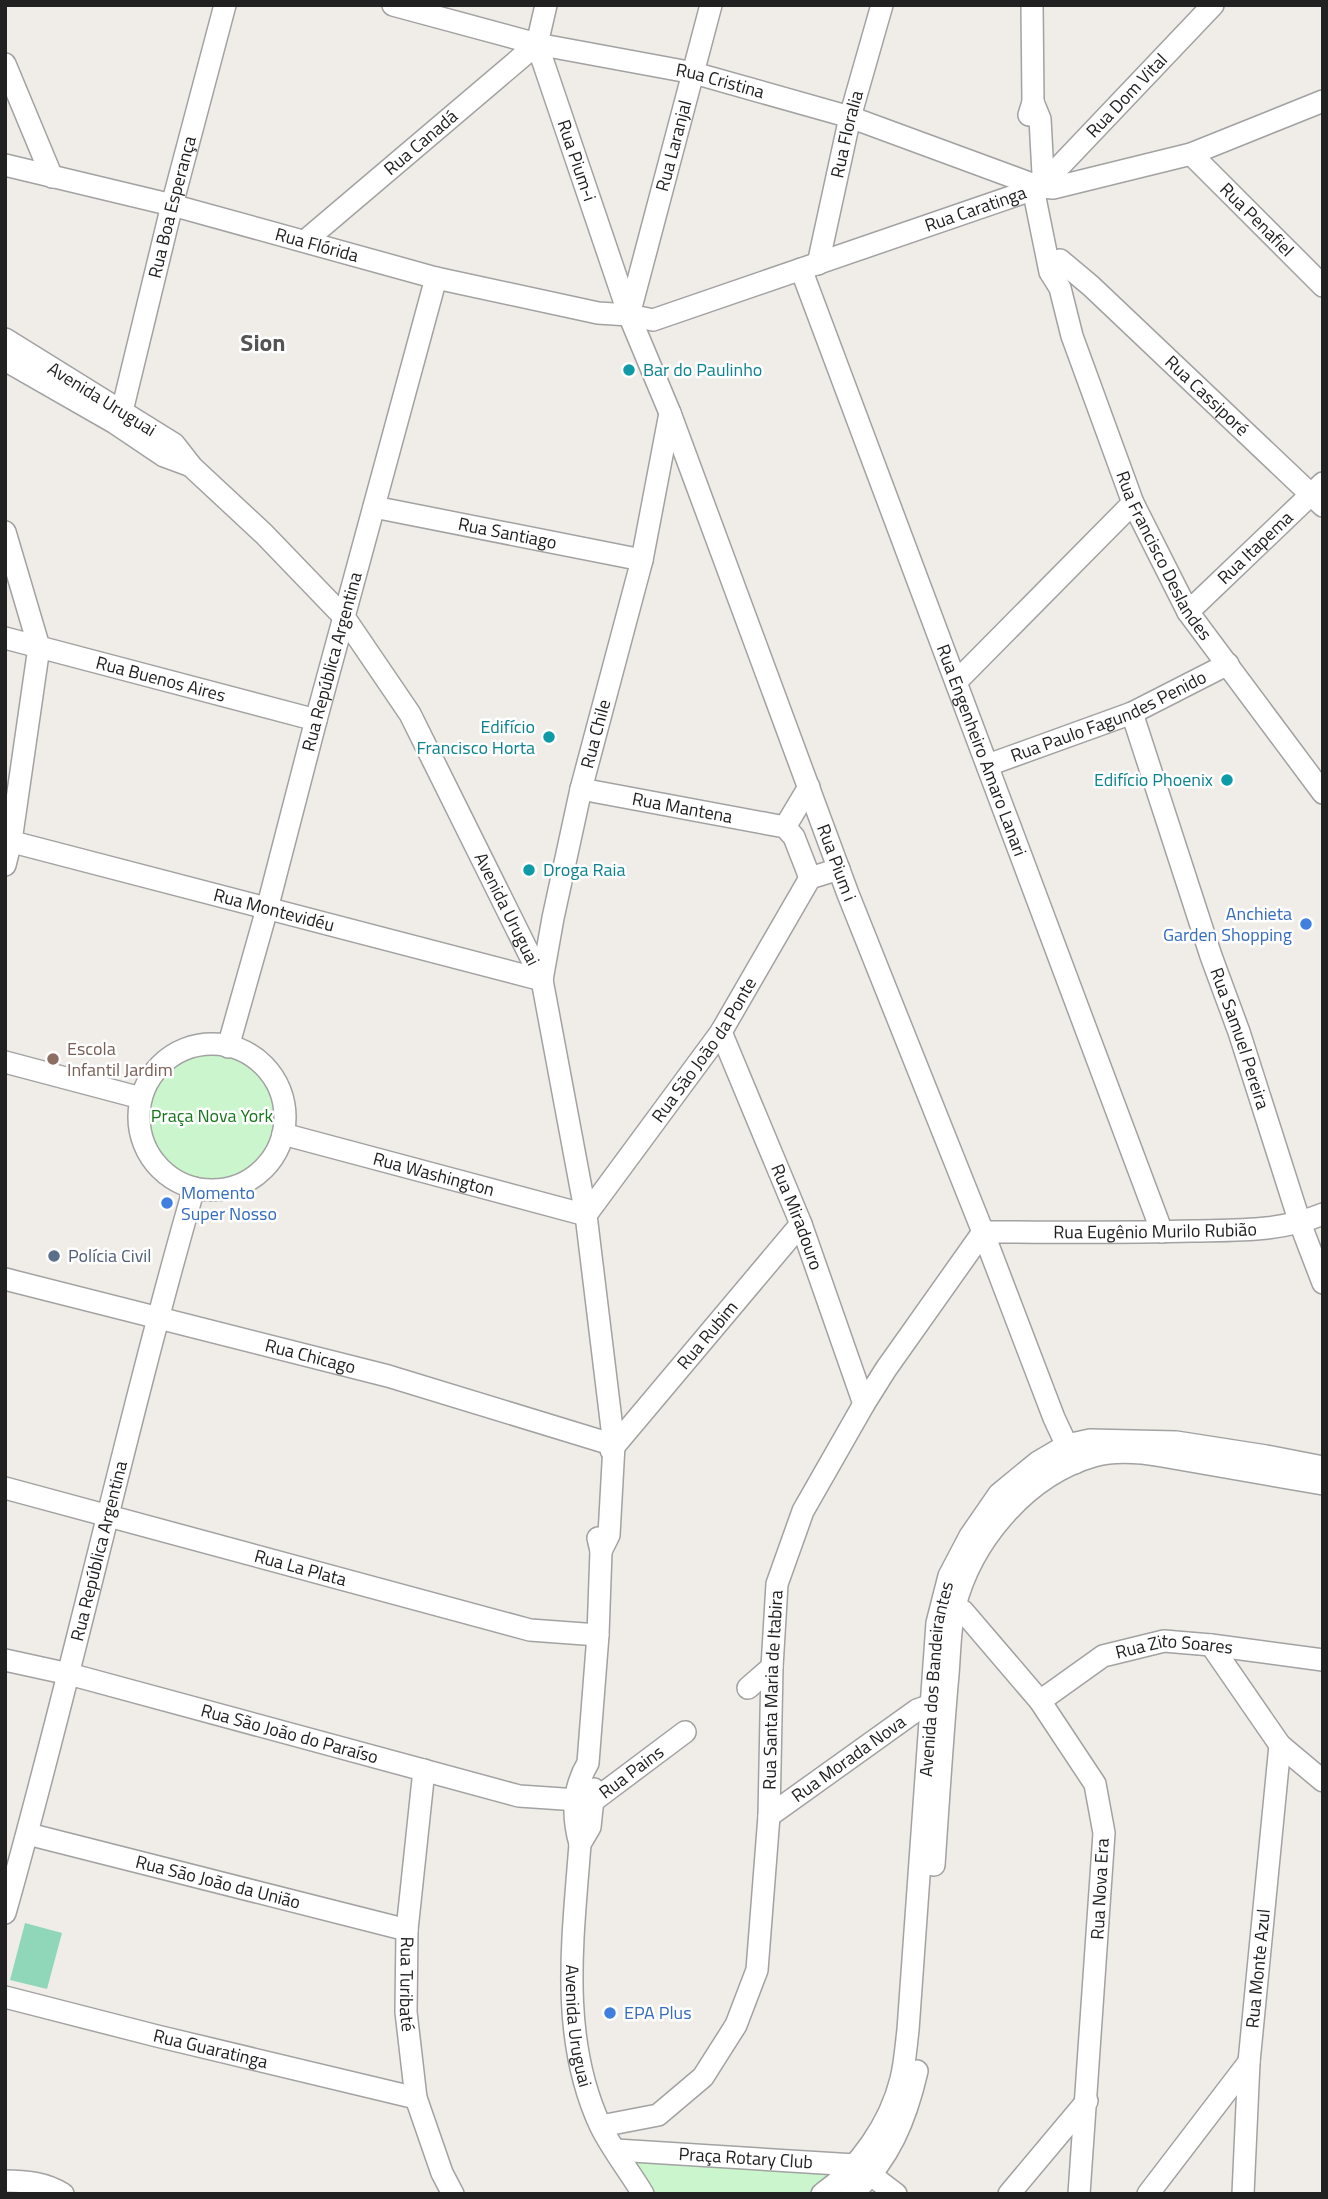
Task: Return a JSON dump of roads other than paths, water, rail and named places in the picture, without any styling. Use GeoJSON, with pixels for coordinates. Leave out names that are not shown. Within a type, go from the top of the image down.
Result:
{"type":"FeatureCollection","features":[{"type":"Feature","properties":{"kind":"street","name":"Rua Boa Esperança"},"geometry":{"type":"LineString","coordinates":[[122,411],[172,205],[225,5]]}},
{"type":"Feature","properties":{"kind":"street","name":"Rua Cristina"},"geometry":{"type":"LineString","coordinates":[[393,5],[537,44],[694,73],[850,117],[1040,187]]}},
{"type":"Feature","properties":{"kind":"street"},"geometry":{"type":"LineString","coordinates":[[537,44],[546,5]]}},
{"type":"Feature","properties":{"kind":"street","name":"Rua Laranjal"},"geometry":{"type":"LineString","coordinates":[[629,315],[630,290],[712,5]]}},
{"type":"Feature","properties":{"kind":"street","name":"Rua Floralia"},"geometry":{"type":"LineString","coordinates":[[809,267],[882,5]]}},
{"type":"Feature","properties":{"kind":"street","name":"Rua Francisco Deslandes"},"geometry":{"type":"LineString","coordinates":[[1032,5],[1033,102],[1028,119],[1031,175],[1048,195],[1062,272],[1060,288]]}},
{"type":"Feature","properties":{"kind":"street","name":"Rua Dom Vital"},"geometry":{"type":"LineString","coordinates":[[1040,187],[1213,5]]}},
{"type":"Feature","properties":{"kind":"street","name":"Rua Canadá"},"geometry":{"type":"LineString","coordinates":[[305,241],[537,44]]}},
{"type":"Feature","properties":{"kind":"street","name":"Rua Pium-i"},"geometry":{"type":"LineString","coordinates":[[537,44],[630,290]]}},
{"type":"Feature","properties":{"kind":"street"},"geometry":{"type":"LineString","coordinates":[[5,64],[52,177]]}},
{"type":"Feature","properties":{"kind":"street","name":"Rua Caratinga"},"geometry":{"type":"LineString","coordinates":[[629,315],[653,320],[1040,187],[1053,188],[1191,154],[1323,102]]}},
{"type":"Feature","properties":{"kind":"street","name":"Rua Penafiel"},"geometry":{"type":"LineString","coordinates":[[1191,154],[1323,286]]}},
{"type":"Feature","properties":{"kind":"street","name":"Rua Flórida"},"geometry":{"type":"LineString","coordinates":[[5,165],[172,205],[436,278],[598,313],[629,315]]}},
{"type":"Feature","properties":{"kind":"street","name":"Rua Francisco Deslandes"},"geometry":{"type":"LineString","coordinates":[[1040,187],[1035,198],[1050,272],[1060,288],[1072,336],[1133,503],[1188,612],[1323,793]]}},
{"type":"Feature","properties":{"kind":"street","name":"Rua Cassiporé"},"geometry":{"type":"LineString","coordinates":[[1060,260],[1319,494]]}},
{"type":"Feature","properties":{"kind":"street","name":"Rua Engenheiro Amaro Lanari"},"geometry":{"type":"LineString","coordinates":[[809,267],[956,682],[1162,1232]]}},
{"type":"Feature","properties":{"kind":"street","name":"Rua República Argentina"},"geometry":{"type":"LineString","coordinates":[[228,1046],[436,278]]}},
{"type":"Feature","properties":{"kind":"street"},"geometry":{"type":"LineString","coordinates":[[1060,288],[1091,286]]}},
{"type":"Feature","properties":{"kind":"street","name":"Rua Pium i"},"geometry":{"type":"LineString","coordinates":[[629,315],[695,477],[848,894],[1051,1407]]}},
{"type":"Feature","properties":{"kind":"street","name":"Avenida Uruguai"},"geometry":{"type":"LineString","coordinates":[[5,339],[174,444],[192,467],[264,534],[344,617],[410,714],[542,980],[586,1214],[614,1445],[599,1467],[597,1534],[601,1551],[598,1635],[588,1763],[579,1777],[584,1801],[575,1826],[580,1844],[571,1967],[574,2024],[584,2078],[601,2126],[643,2194]]}},
{"type":"Feature","properties":{"kind":"street","name":"Avenida Uruguai"},"geometry":{"type":"LineString","coordinates":[[5,360],[115,423],[164,456],[192,467]]}},
{"type":"Feature","properties":{"kind":"street","name":"Rua Chile"},"geometry":{"type":"LineString","coordinates":[[542,980],[581,789],[642,560],[670,413]]}},
{"type":"Feature","properties":{"kind":"street"},"geometry":{"type":"LineString","coordinates":[[655,491],[669,478],[695,477]]}},
{"type":"Feature","properties":{"kind":"street","name":"Rua Itapema"},"geometry":{"type":"LineString","coordinates":[[1188,612],[1319,494]]}},
{"type":"Feature","properties":{"kind":"street"},"geometry":{"type":"LineString","coordinates":[[956,682],[1133,503]]}},
{"type":"Feature","properties":{"kind":"street","name":"Rua Santiago"},"geometry":{"type":"LineString","coordinates":[[374,507],[642,560]]}},
{"type":"Feature","properties":{"kind":"street"},"geometry":{"type":"LineString","coordinates":[[5,532],[39,647],[5,865]]}},
{"type":"Feature","properties":{"kind":"street","name":"Rua Buenos Aires"},"geometry":{"type":"LineString","coordinates":[[5,638],[316,720]]}},
{"type":"Feature","properties":{"kind":"street","name":"Rua Paulo Fagundes Penido"},"geometry":{"type":"LineString","coordinates":[[988,765],[1132,713],[1228,664]]}},
{"type":"Feature","properties":{"kind":"street","name":"Rua Samuel Pereira"},"geometry":{"type":"LineString","coordinates":[[1132,713],[1300,1223],[1323,1283]]}},
{"type":"Feature","properties":{"kind":"street"},"geometry":{"type":"LineString","coordinates":[[809,787],[785,827],[794,837],[810,878],[848,894]]}},
{"type":"Feature","properties":{"kind":"street","name":"Rua Mantena"},"geometry":{"type":"LineString","coordinates":[[581,789],[785,827]]}},
{"type":"Feature","properties":{"kind":"street","name":"Rua Montevidéu"},"geometry":{"type":"LineString","coordinates":[[8,841],[542,980]]}},
{"type":"Feature","properties":{"kind":"street"},"geometry":{"type":"LineString","coordinates":[[810,878],[839,869]]}},
{"type":"Feature","properties":{"kind":"street","name":"Rua São João da Ponte"},"geometry":{"type":"LineString","coordinates":[[586,1214],[721,1032],[810,878]]}},
{"type":"Feature","properties":{"kind":"street","name":"Rua Miradouro"},"geometry":{"type":"LineString","coordinates":[[721,1032],[801,1224],[864,1404]]}},
{"type":"Feature","properties":{"kind":"street"},"geometry":{"type":"LineString","coordinates":[[206,1044],[228,1046],[254,1058],[274,1077],[282,1093],[285,1110],[283,1134],[274,1154],[249,1180],[213,1190],[194,1188],[161,1171],[148,1155],[140,1137],[141,1098],[149,1080],[165,1061],[185,1049],[206,1044]]}},
{"type":"Feature","properties":{"kind":"street"},"geometry":{"type":"LineString","coordinates":[[5,1062],[141,1098]]}},
{"type":"Feature","properties":{"kind":"street","name":"Rua Washington"},"geometry":{"type":"LineString","coordinates":[[283,1134],[586,1214]]}},
{"type":"Feature","properties":{"kind":"street","name":"Rua República Argentina"},"geometry":{"type":"LineString","coordinates":[[5,1913],[69,1674],[157,1317],[194,1188]]}},
{"type":"Feature","properties":{"kind":"street","name":"Rua Eugênio Murilo Rubião"},"geometry":{"type":"LineString","coordinates":[[983,1232],[1261,1229],[1300,1223],[1323,1214]]}},
{"type":"Feature","properties":{"kind":"street","name":"Rua Rubim"},"geometry":{"type":"LineString","coordinates":[[614,1445],[801,1224]]}},
{"type":"Feature","properties":{"kind":"street","name":"Rua Santa Maria de Itabira"},"geometry":{"type":"LineString","coordinates":[[601,2126],[658,2115],[703,2077],[736,2025],[757,1970],[769,1816],[772,1667],[777,1584],[781,1571],[803,1511],[864,1404],[983,1232]]}},
{"type":"Feature","properties":{"kind":"street","name":"Rua Chicago"},"geometry":{"type":"LineString","coordinates":[[5,1279],[388,1376],[614,1445]]}},
{"type":"Feature","properties":{"kind":"street"},"geometry":{"type":"LineString","coordinates":[[1051,1407],[1090,1440]]}},
{"type":"Feature","properties":{"kind":"street"},"geometry":{"type":"LineString","coordinates":[[1051,1407],[1071,1454]]}},
{"type":"Feature","properties":{"kind":"street","name":"Avenida dos Bandeirantes"},"geometry":{"type":"LineString","coordinates":[[1071,1454],[1090,1440],[1176,1442],[1266,1455],[1323,1467]]}},
{"type":"Feature","properties":{"kind":"street","name":"Avenida dos Bandeirantes"},"geometry":{"type":"LineString","coordinates":[[822,2194],[889,2151],[904,2119],[917,2070],[943,1739],[949,1576],[970,1536],[999,1494],[1038,1462],[1071,1454],[1095,1456],[1116,1452],[1138,1452],[1323,1484]]}},
{"type":"Feature","properties":{"kind":"street","name":"Rua La Plata"},"geometry":{"type":"LineString","coordinates":[[5,1488],[530,1630],[598,1635]]}},
{"type":"Feature","properties":{"kind":"street","name":"Avenida dos Bandeirantes"},"geometry":{"type":"LineString","coordinates":[[852,2194],[901,2080],[937,1623],[948,1603]]}},
{"type":"Feature","properties":{"kind":"street","name":"Rua Nova Era"},"geometry":{"type":"LineString","coordinates":[[948,1603],[963,1611],[1040,1701],[1095,1784],[1104,1833],[1079,2194]]}},
{"type":"Feature","properties":{"kind":"street","name":"Rua Zito Soares"},"geometry":{"type":"LineString","coordinates":[[1040,1701],[1103,1656],[1164,1641],[1323,1660]]}},
{"type":"Feature","properties":{"kind":"street"},"geometry":{"type":"LineString","coordinates":[[1211,1645],[1280,1745],[1323,1781]]}},
{"type":"Feature","properties":{"kind":"street","name":"Rua São João do Paraíso"},"geometry":{"type":"LineString","coordinates":[[5,1660],[69,1674],[519,1796],[584,1801]]}},
{"type":"Feature","properties":{"kind":"street"},"geometry":{"type":"LineString","coordinates":[[748,1688],[772,1667]]}},
{"type":"Feature","properties":{"kind":"street"},"geometry":{"type":"LineString","coordinates":[[931,1705],[938,1711],[943,1739]]}},
{"type":"Feature","properties":{"kind":"street","name":"Rua Morada Nova"},"geometry":{"type":"LineString","coordinates":[[769,1816],[917,1710],[931,1705]]}},
{"type":"Feature","properties":{"kind":"street","name":"Rua Pains"},"geometry":{"type":"LineString","coordinates":[[584,1801],[685,1732]]}},
{"type":"Feature","properties":{"kind":"street","name":"Rua Monte Azul"},"geometry":{"type":"LineString","coordinates":[[1243,2194],[1249,2062],[1280,1745]]}},
{"type":"Feature","properties":{"kind":"street","name":"Rua Turibaté"},"geometry":{"type":"LineString","coordinates":[[424,1770],[407,1930],[406,2012],[416,2098],[442,2173],[453,2194]]}},
{"type":"Feature","properties":{"kind":"street","name":"Rua São João da União"},"geometry":{"type":"LineString","coordinates":[[27,1834],[407,1930]]}},
{"type":"Feature","properties":{"kind":"street","name":"Rua Guaratinga"},"geometry":{"type":"LineString","coordinates":[[5,1997],[416,2098]]}},
{"type":"Feature","properties":{"kind":"street"},"geometry":{"type":"LineString","coordinates":[[1148,2194],[1249,2062]]}},
{"type":"Feature","properties":{"kind":"street"},"geometry":{"type":"LineString","coordinates":[[1009,2194],[1087,2101]]}},
{"type":"Feature","properties":{"kind":"street","name":"Praça Rotary Club"},"geometry":{"type":"LineString","coordinates":[[616,2150],[863,2170]]}},
{"type":"Feature","properties":{"kind":"street"},"geometry":{"type":"LineString","coordinates":[[863,2170],[896,2194]]}},
{"type":"Feature","properties":{"kind":"street"},"geometry":{"type":"LineString","coordinates":[[5,2182],[28,2181],[63,2194]]}},
{"type":"Feature","properties":{"kind":"place","name":"Bar do Paulinho"},"geometry":{"type":"Point","coordinates":[629,370]}},
{"type":"Feature","properties":{"kind":"place","name":"Edifício Francisco Horta"},"geometry":{"type":"Point","coordinates":[549,737]}},
{"type":"Feature","properties":{"kind":"place","name":"Edifício Phoenix"},"geometry":{"type":"Point","coordinates":[1227,780]}},
{"type":"Feature","properties":{"kind":"place","name":"Droga Raia"},"geometry":{"type":"Point","coordinates":[529,870]}},
{"type":"Feature","properties":{"kind":"place","name":"Anchieta Garden Shopping"},"geometry":{"type":"Point","coordinates":[1306,924]}},
{"type":"Feature","properties":{"kind":"place","name":"Escola Infantil Jardim"},"geometry":{"type":"Point","coordinates":[53,1059]}},
{"type":"Feature","properties":{"kind":"place","name":"Momento Super Nosso"},"geometry":{"type":"Point","coordinates":[167,1203]}},
{"type":"Feature","properties":{"kind":"place","name":"Polícia Civil"},"geometry":{"type":"Point","coordinates":[54,1256]}},
{"type":"Feature","properties":{"kind":"place","name":"EPA Plus"},"geometry":{"type":"Point","coordinates":[610,2013]}},
{"type":"Feature","properties":{"kind":"district","name":"Sion"},"geometry":{"type":"Point","coordinates":[263,343]}},
{"type":"Feature","properties":{"kind":"park label","name":"Praça Nova York"},"geometry":{"type":"Point","coordinates":[212,1116]}}]}
